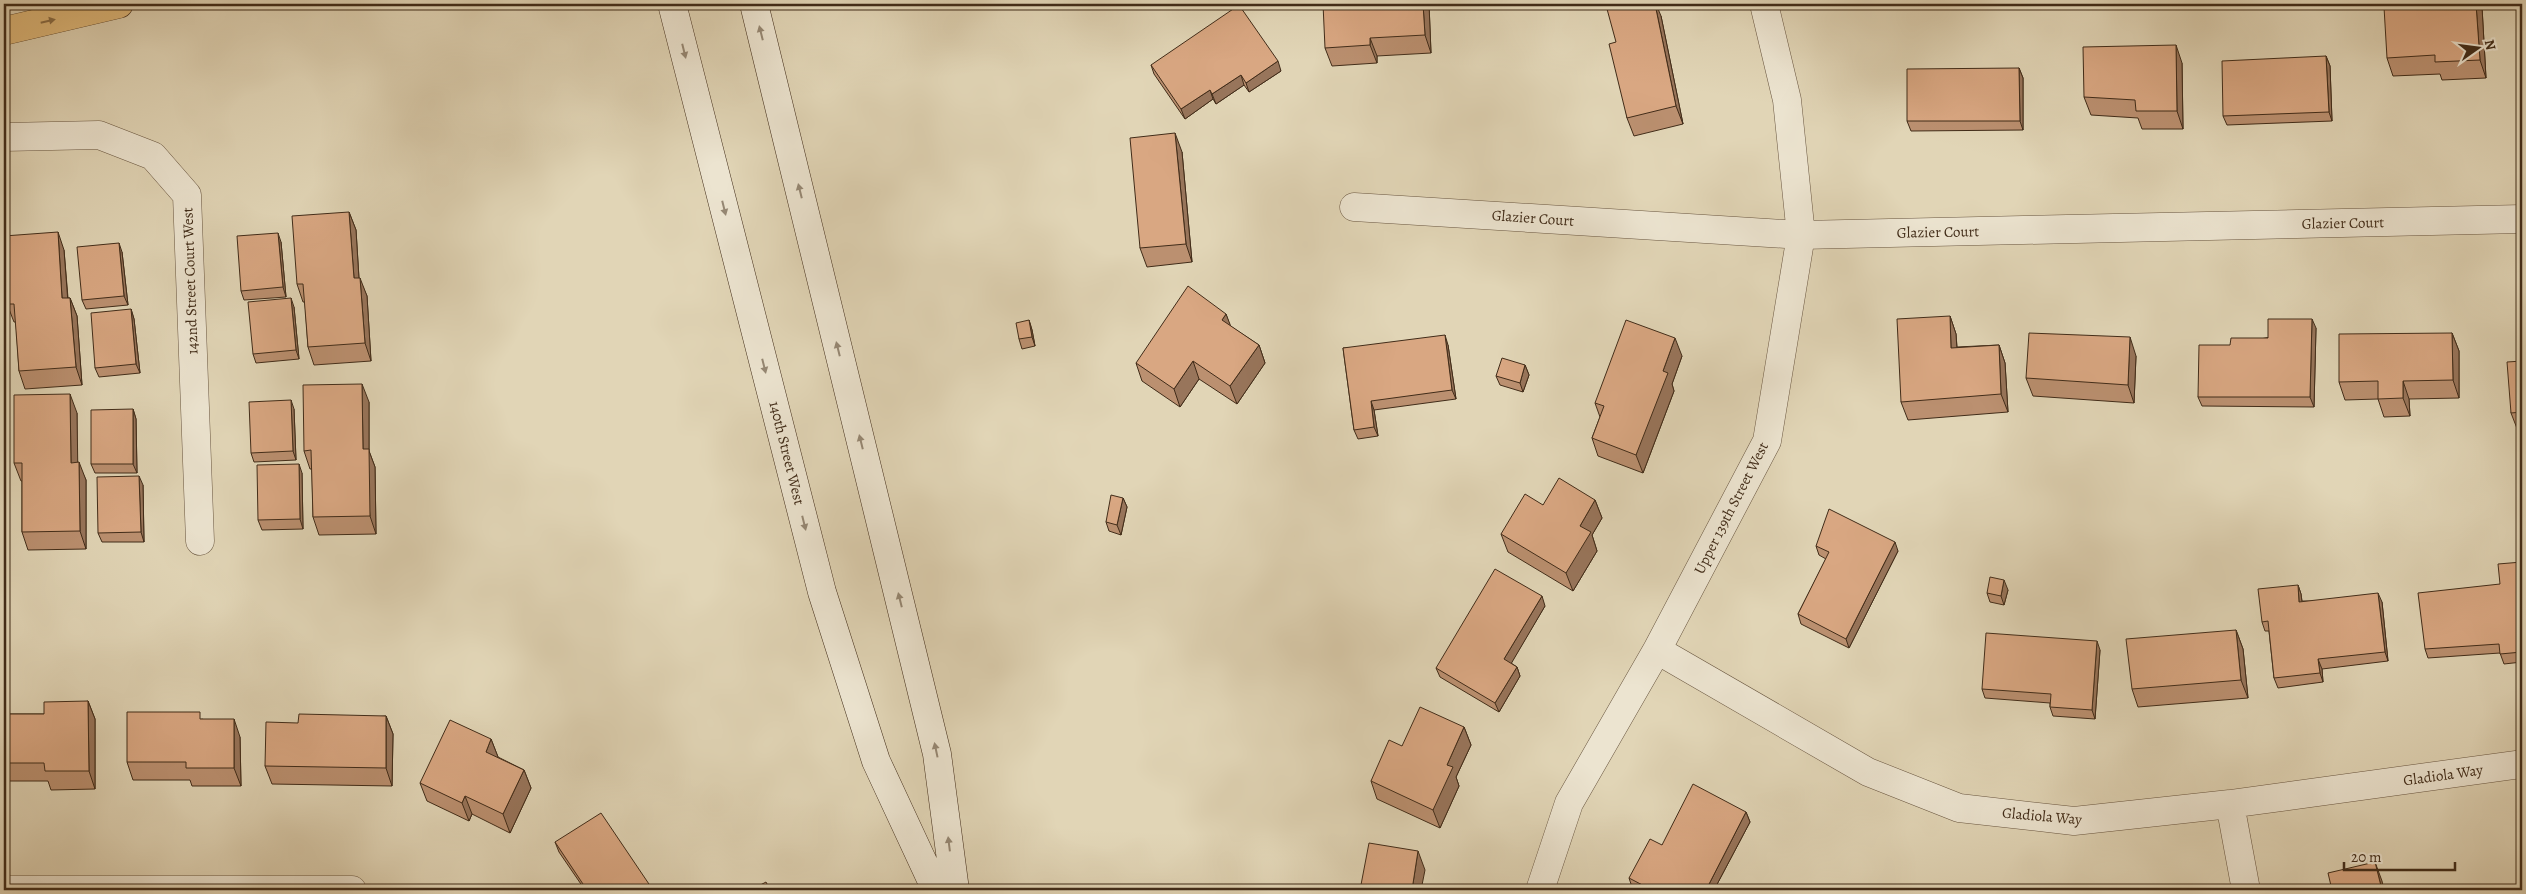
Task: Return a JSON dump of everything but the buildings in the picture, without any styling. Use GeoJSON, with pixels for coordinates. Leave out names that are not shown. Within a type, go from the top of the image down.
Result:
{"type":"FeatureCollection","features":[{"type":"Feature","properties":{"kind":"highway"},"geometry":{"type":"LineString","coordinates":[[4,31],[119,4]]}},
{"type":"Feature","properties":{"kind":"street","name":"140th Street West"},"geometry":{"type":"LineString","coordinates":[[672,4],[822,592],[876,761],[936,890]]}},
{"type":"Feature","properties":{"kind":"street"},"geometry":{"type":"LineString","coordinates":[[754,4],[937,754],[954,890]]}},
{"type":"Feature","properties":{"kind":"street","name":"Upper 139th Street West"},"geometry":{"type":"LineString","coordinates":[[1540,890],[1570,803],[1657,650],[1767,441],[1801,235],[1787,100],[1764,4]]}},
{"type":"Feature","properties":{"kind":"street","name":"142nd Street Court West"},"geometry":{"type":"LineString","coordinates":[[4,137],[99,135],[152,156],[187,195],[200,541]]}},
{"type":"Feature","properties":{"kind":"street","name":"Glazier Court"},"geometry":{"type":"LineString","coordinates":[[1354,207],[1801,235],[2522,219]]}},
{"type":"Feature","properties":{"kind":"street","name":"Gladiola Way"},"geometry":{"type":"LineString","coordinates":[[1657,650],[1868,772],[1960,808],[2074,821],[2230,804],[2522,764]]}},
{"type":"Feature","properties":{"kind":"street"},"geometry":{"type":"LineString","coordinates":[[2230,804],[2246,890]]}},
{"type":"Feature","properties":{"kind":"street"},"geometry":{"type":"LineString","coordinates":[[6,890],[352,890]]}}]}
